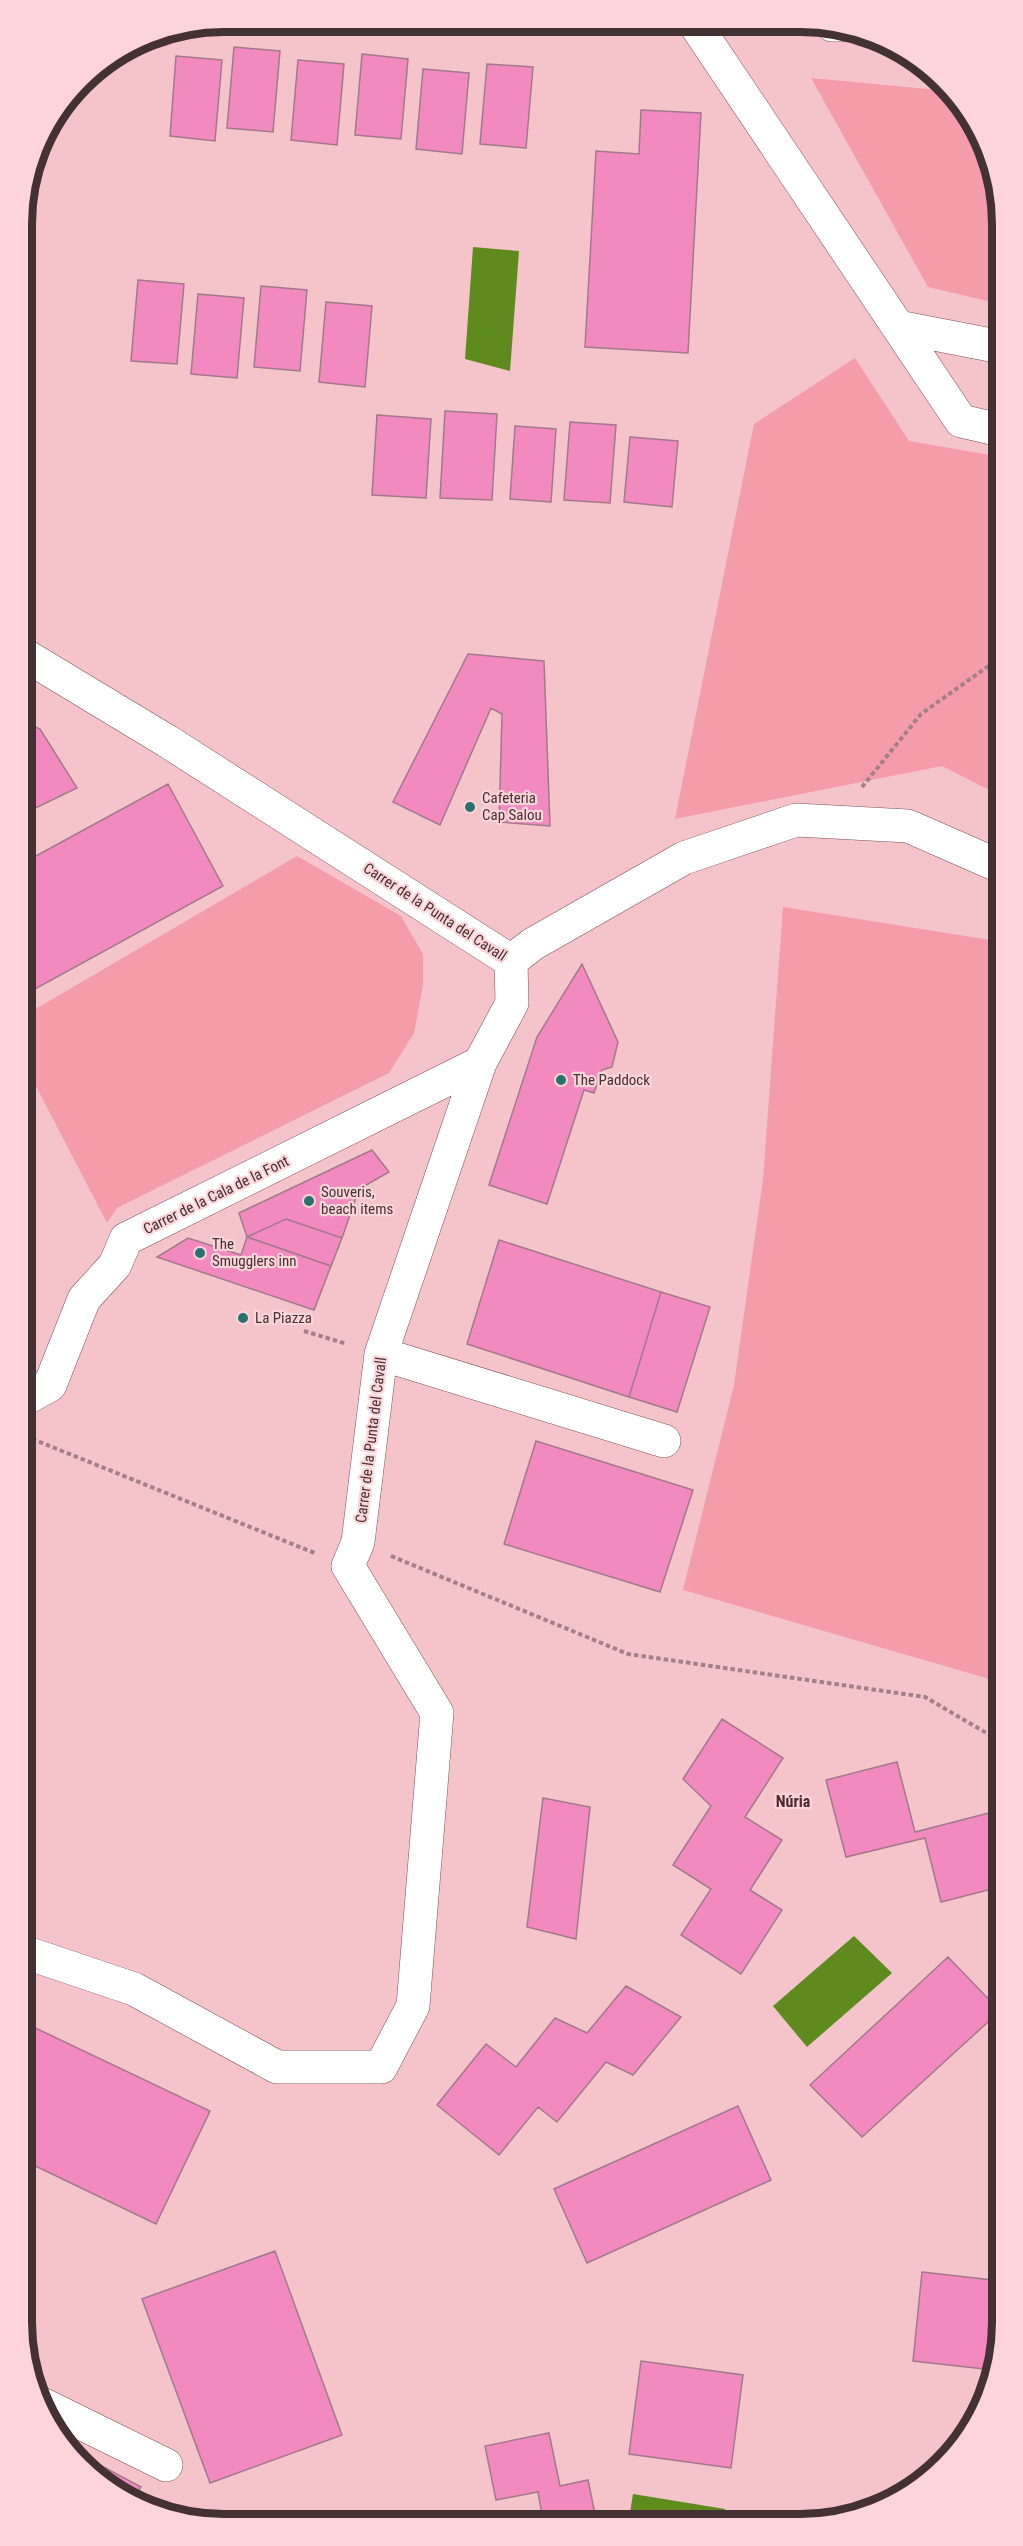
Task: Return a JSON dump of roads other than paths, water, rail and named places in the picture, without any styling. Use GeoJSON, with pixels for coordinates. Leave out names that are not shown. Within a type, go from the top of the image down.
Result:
{"type":"FeatureCollection","features":[{"type":"Feature","properties":{"kind":"street"},"geometry":{"type":"LineString","coordinates":[[700,32],[961,421],[992,428]]}},
{"type":"Feature","properties":{"kind":"street"},"geometry":{"type":"LineString","coordinates":[[898,327],[992,345]]}},
{"type":"Feature","properties":{"kind":"street","name":"Carrer de la Punta del Cavall"},"geometry":{"type":"LineString","coordinates":[[32,659],[167,741],[511,961],[512,1003],[480,1063],[381,1353],[353,1554],[437,1713],[413,2006],[381,2067],[277,2067],[134,1989],[32,1955]]}},
{"type":"Feature","properties":{"kind":"street"},"geometry":{"type":"LineString","coordinates":[[511,961],[533,944],[684,858],[796,820],[908,826],[992,863]]}},
{"type":"Feature","properties":{"kind":"street","name":"Carrer de la Cala de la Font"},"geometry":{"type":"LineString","coordinates":[[32,1395],[50,1385],[84,1299],[115,1265],[126,1239],[480,1063]]}},
{"type":"Feature","properties":{"kind":"street"},"geometry":{"type":"LineString","coordinates":[[381,1353],[664,1441]]}},
{"type":"Feature","properties":{"kind":"street"},"geometry":{"type":"LineString","coordinates":[[52,2409],[166,2465]]}},
{"type":"Feature","properties":{"kind":"place","name":"Cafeteria Cap Salou"},"geometry":{"type":"Point","coordinates":[470,807]}},
{"type":"Feature","properties":{"kind":"place","name":"The Paddock"},"geometry":{"type":"Point","coordinates":[561,1080]}},
{"type":"Feature","properties":{"kind":"place","name":"Souveris, beach items"},"geometry":{"type":"Point","coordinates":[309,1201]}},
{"type":"Feature","properties":{"kind":"place","name":"The Smugglers inn"},"geometry":{"type":"Point","coordinates":[200,1253]}},
{"type":"Feature","properties":{"kind":"place","name":"La Piazza"},"geometry":{"type":"Point","coordinates":[243,1318]}},
{"type":"Feature","properties":{"kind":"district","name":"Núria"},"geometry":{"type":"Point","coordinates":[793,1801]}}]}
